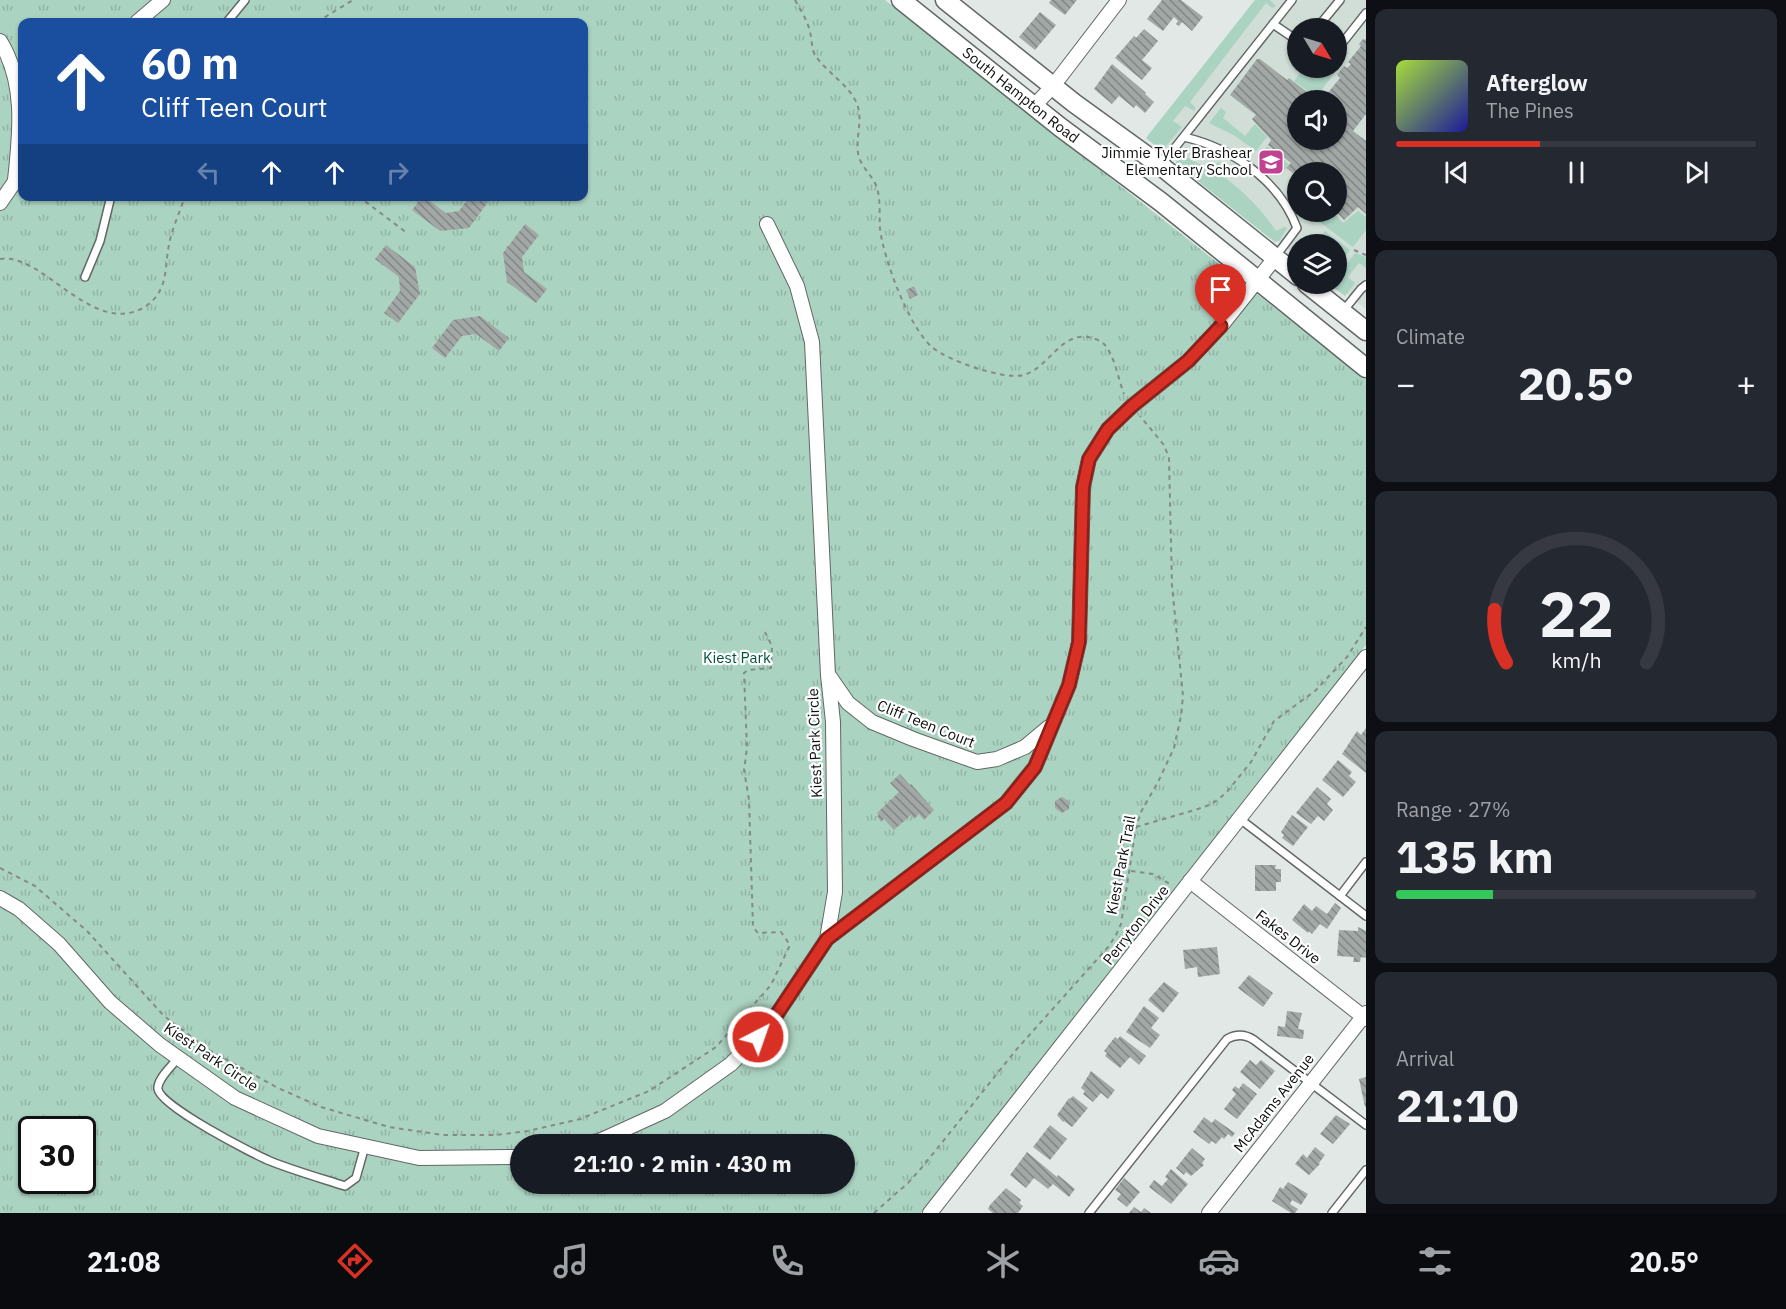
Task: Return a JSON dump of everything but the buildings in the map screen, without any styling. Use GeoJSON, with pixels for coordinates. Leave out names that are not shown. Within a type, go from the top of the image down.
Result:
{"type":"FeatureCollection","features":[{"type":"Feature","properties":{"kind":"main road","name":"South Hampton Road"},"geometry":{"type":"LineString","coordinates":[[901,0],[1034,106],[1161,202],[1366,368]]}},
{"type":"Feature","properties":{"kind":"main road","name":"South Hampton Road"},"geometry":{"type":"LineString","coordinates":[[952,2],[1053,86],[1161,166],[1287,267]]}},
{"type":"Feature","properties":{"kind":"main road"},"geometry":{"type":"LineString","coordinates":[[1320,294],[1366,331]]}},
{"type":"Feature","properties":{"kind":"street"},"geometry":{"type":"LineString","coordinates":[[142,18],[163,0]]}},
{"type":"Feature","properties":{"kind":"street"},"geometry":{"type":"LineString","coordinates":[[1034,106],[1053,86],[1119,0]]}},
{"type":"Feature","properties":{"kind":"street"},"geometry":{"type":"LineString","coordinates":[[0,41],[12,67],[18,96]]}},
{"type":"Feature","properties":{"kind":"street"},"geometry":{"type":"LineString","coordinates":[[0,202],[18,176]]}},
{"type":"Feature","properties":{"kind":"street","name":"Kiest Park Circle"},"geometry":{"type":"LineString","coordinates":[[614,1134],[665,1111],[731,1064],[771,1023],[827,939],[835,892],[833,722],[828,675],[812,342],[797,286],[767,224]]}},
{"type":"Feature","properties":{"kind":"street","name":"Cliff Teen Court"},"geometry":{"type":"LineString","coordinates":[[827,939],[1006,803],[1035,767],[1069,685],[1079,642],[1083,487],[1089,459],[1108,429],[1132,406],[1188,361],[1221,326],[1275,258]]}},
{"type":"Feature","properties":{"kind":"street","name":"Perryton Drive"},"geometry":{"type":"LineString","coordinates":[[930,1213],[1366,657]]}},
{"type":"Feature","properties":{"kind":"street","name":"Cliff Teen Court"},"geometry":{"type":"LineString","coordinates":[[828,675],[848,703],[873,723],[977,762],[997,759],[1025,747],[1044,733],[1054,721]]}},
{"type":"Feature","properties":{"kind":"street","name":"Fakes Drive"},"geometry":{"type":"LineString","coordinates":[[1190,881],[1365,1016]]}},
{"type":"Feature","properties":{"kind":"street","name":"Kiest Park Circle"},"geometry":{"type":"LineString","coordinates":[[0,898],[19,909],[59,944],[110,1002],[178,1058],[235,1098],[318,1136],[419,1158],[510,1157]]}},
{"type":"Feature","properties":{"kind":"street","name":"McAdams Avenue"},"geometry":{"type":"LineString","coordinates":[[1209,1213],[1365,1016]]}},
{"type":"Feature","properties":{"kind":"lane"},"geometry":{"type":"LineString","coordinates":[[230,18],[245,0]]}},
{"type":"Feature","properties":{"kind":"lane"},"geometry":{"type":"LineString","coordinates":[[1161,166],[1292,0]]}},
{"type":"Feature","properties":{"kind":"lane"},"geometry":{"type":"LineString","coordinates":[[1325,18],[1340,0]]}},
{"type":"Feature","properties":{"kind":"lane"},"geometry":{"type":"LineString","coordinates":[[1347,37],[1366,13]]}},
{"type":"Feature","properties":{"kind":"lane"},"geometry":{"type":"LineString","coordinates":[[1273,24],[1287,34]]}},
{"type":"Feature","properties":{"kind":"lane"},"geometry":{"type":"LineString","coordinates":[[1184,137],[1212,146],[1247,166],[1283,198],[1297,228],[1275,258]]}},
{"type":"Feature","properties":{"kind":"lane"},"geometry":{"type":"LineString","coordinates":[[85,277],[100,240],[110,201]]}},
{"type":"Feature","properties":{"kind":"lane"},"geometry":{"type":"LineString","coordinates":[[1343,312],[1361,288],[1366,285]]}},
{"type":"Feature","properties":{"kind":"lane"},"geometry":{"type":"LineString","coordinates":[[1239,818],[1366,916]]}},
{"type":"Feature","properties":{"kind":"lane"},"geometry":{"type":"LineString","coordinates":[[1340,896],[1366,862]]}},
{"type":"Feature","properties":{"kind":"lane"},"geometry":{"type":"LineString","coordinates":[[1089,1213],[1227,1039],[1234,1036],[1247,1035],[1366,1125]]}},
{"type":"Feature","properties":{"kind":"lane"},"geometry":{"type":"LineString","coordinates":[[178,1058],[160,1081],[158,1089],[160,1093],[180,1110],[213,1132],[269,1161],[345,1186],[356,1179],[365,1146]]}},
{"type":"Feature","properties":{"kind":"lane"},"geometry":{"type":"LineString","coordinates":[[1332,1213],[1366,1170]]}},
{"type":"Feature","properties":{"kind":"path"},"geometry":{"type":"LineString","coordinates":[[324,18],[353,0]]}},
{"type":"Feature","properties":{"kind":"path"},"geometry":{"type":"LineString","coordinates":[[795,0],[809,26],[815,54],[856,103],[859,112],[856,144],[858,157],[877,188],[883,243],[893,276],[908,312],[927,342],[952,360],[1011,377],[1030,372],[1063,344],[1076,337],[1096,339],[1110,354],[1126,398]]}},
{"type":"Feature","properties":{"kind":"path"},"geometry":{"type":"LineString","coordinates":[[0,259],[8,258],[25,262],[61,288],[96,307],[118,315],[134,313],[146,307],[156,297],[162,285],[169,242],[183,201]]}},
{"type":"Feature","properties":{"kind":"path"},"geometry":{"type":"LineString","coordinates":[[365,201],[407,233]]}},
{"type":"Feature","properties":{"kind":"path"},"geometry":{"type":"LineString","coordinates":[[1354,250],[1366,255]]}},
{"type":"Feature","properties":{"kind":"path","name":"Kiest Park Trail"},"geometry":{"type":"LineString","coordinates":[[874,1213],[909,1182],[924,1165],[1016,1050],[1109,946],[1121,924],[1136,827],[1141,812],[1174,748],[1183,696],[1172,586],[1169,458],[1164,445],[1138,413]]}},
{"type":"Feature","properties":{"kind":"path"},"geometry":{"type":"LineString","coordinates":[[1136,827],[1212,804],[1226,793],[1251,762],[1274,721],[1315,691],[1347,657],[1366,627]]}},
{"type":"Feature","properties":{"kind":"path"},"geometry":{"type":"LineString","coordinates":[[0,868],[35,886],[87,931],[164,1016],[209,1050],[278,1088],[321,1107],[389,1127],[443,1135],[496,1135],[528,1131],[580,1119],[649,1091],[716,1047],[771,985],[790,945],[781,932],[758,933],[753,927],[749,800],[744,770],[747,748],[744,673],[748,670],[771,668],[772,646],[765,632]]}},
{"type":"Feature","properties":{"kind":"path"},"geometry":{"type":"LineString","coordinates":[[1130,871],[1153,874],[1175,887]]}},
{"type":"Feature","properties":{"kind":"shaded area","name":"Jimmie Tyler Brashear Elementary School"},"geometry":{"type":"Polygon","coordinates":[[[1255,0],[1366,0],[1366,309],[1347,294],[1347,234],[1287,234],[1287,248],[1146,138],[1255,0]]]}},
{"type":"Feature","properties":{"kind":"green space","name":"Kiest Park"},"geometry":{"type":"Polygon","coordinates":[[[0,0],[885,0],[1366,380],[1366,645],[921,1213],[0,1213],[0,0]]]}},
{"type":"Feature","properties":{"kind":"green space"},"geometry":{"type":"Polygon","coordinates":[[[1255,0],[1270,0],[1276,6],[1272,8],[1266,3],[1190,102],[1195,107],[1195,111],[1185,106],[1173,121],[1182,127],[1162,151],[1146,138],[1255,0]]]}},
{"type":"Feature","properties":{"kind":"green space"},"geometry":{"type":"Polygon","coordinates":[[[1296,78],[1331,78],[1321,90],[1306,90],[1294,81],[1296,78]]]}},
{"type":"Feature","properties":{"kind":"green space"},"geometry":{"type":"Polygon","coordinates":[[[1221,108],[1226,112],[1223,118],[1245,136],[1255,124],[1267,137],[1256,151],[1235,136],[1209,123],[1221,108]]]}},
{"type":"Feature","properties":{"kind":"green space"},"geometry":{"type":"Polygon","coordinates":[[[1267,146],[1287,162],[1287,167],[1282,174],[1261,155],[1267,146]]]}},
{"type":"Feature","properties":{"kind":"green space"},"geometry":{"type":"Polygon","coordinates":[[[1185,147],[1188,147],[1186,157],[1211,170],[1218,162],[1220,163],[1221,166],[1217,172],[1250,199],[1276,231],[1287,228],[1279,241],[1275,242],[1176,164],[1177,158],[1185,147]]]}},
{"type":"Feature","properties":{"kind":"green space"},"geometry":{"type":"Polygon","coordinates":[[[1358,211],[1366,217],[1366,230],[1353,247],[1347,242],[1347,234],[1336,234],[1320,222],[1343,223],[1358,211]]]}},
{"type":"Feature","properties":{"kind":"green space"},"geometry":{"type":"Polygon","coordinates":[[[1355,253],[1366,257],[1366,268],[1359,263],[1348,277],[1355,283],[1347,293],[1347,264],[1355,253]]]}},
{"type":"Feature","properties":{"kind":"place","name":"Jimmie Tyler Brashear Elementary School"},"geometry":{"type":"Point","coordinates":[1271,162]}},
{"type":"Feature","properties":{"kind":"route"},"geometry":{"type":"LineString","coordinates":[[758,1037],[801,981],[827,939],[1006,803],[1035,767],[1069,685],[1079,642],[1083,487],[1089,459],[1108,429],[1132,406],[1188,361],[1221,326]]}}]}
